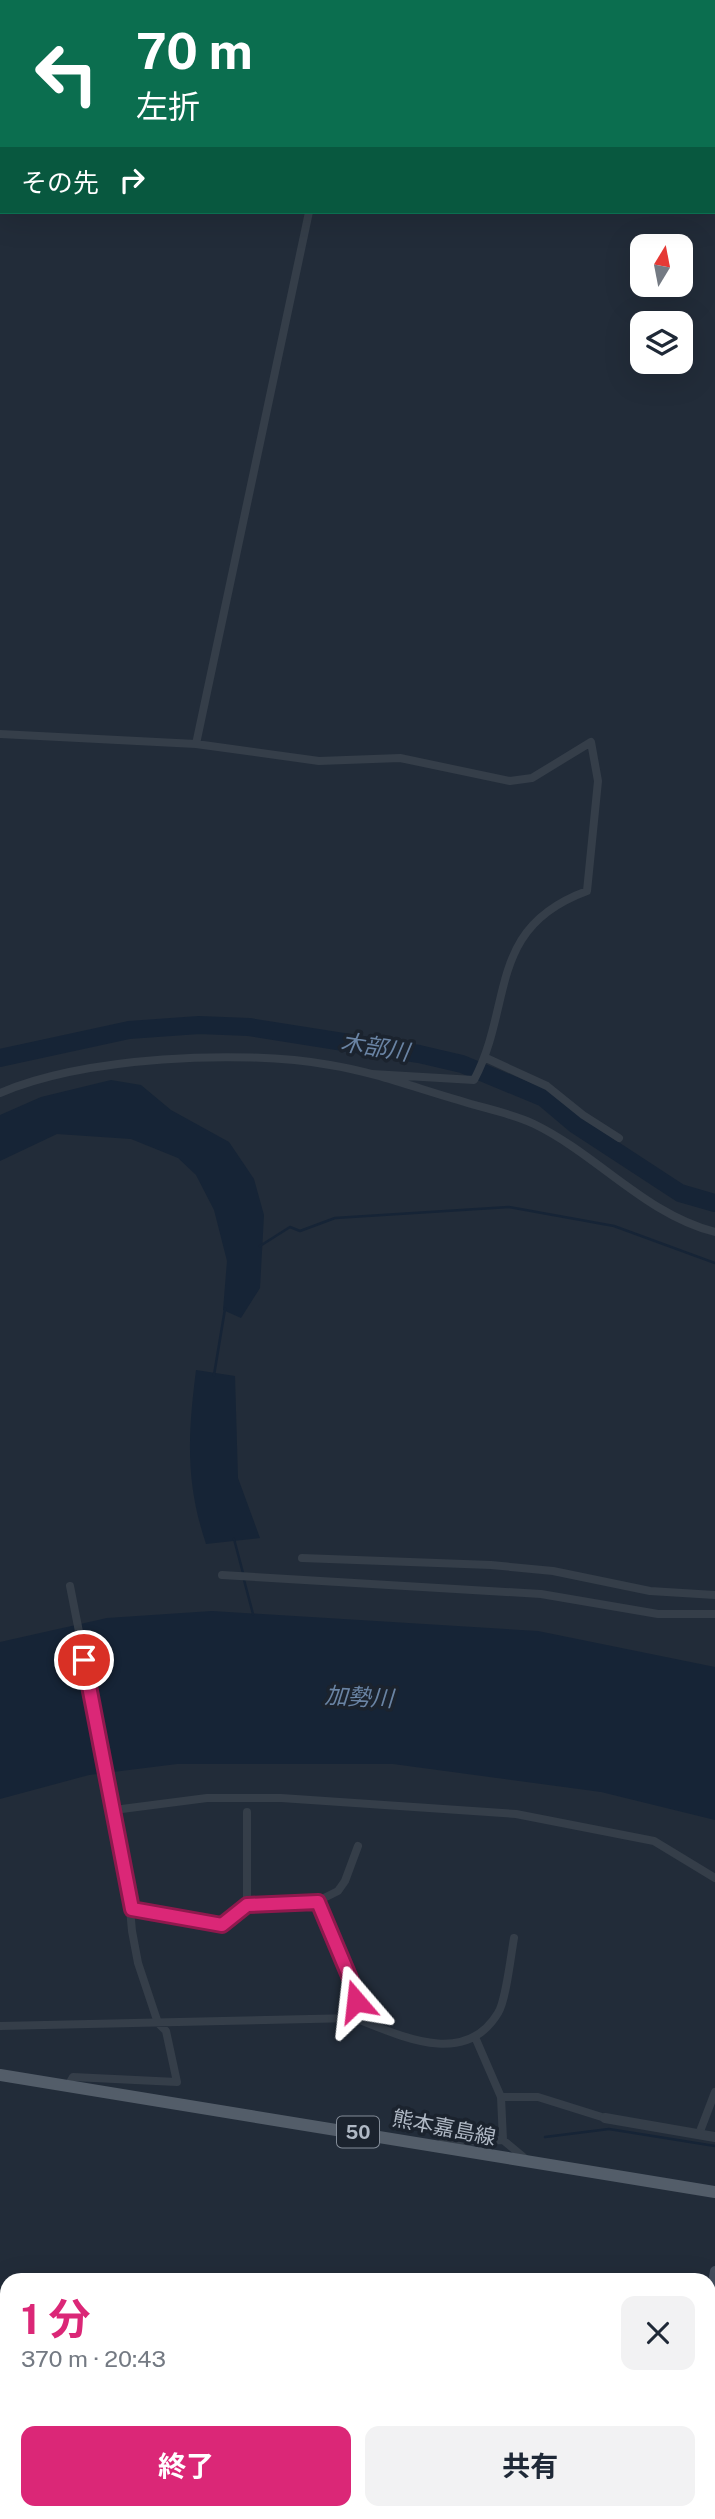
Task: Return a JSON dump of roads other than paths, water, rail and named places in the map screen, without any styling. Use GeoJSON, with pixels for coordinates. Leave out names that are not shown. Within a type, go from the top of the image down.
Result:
{"type":"FeatureCollection","features":[{"type":"Feature","properties":{"kind":"main road","name":"熊本嘉島線"},"geometry":{"type":"LineString","coordinates":[[0,2075],[69,2084],[428,2144],[531,2164],[715,2192]]}},
{"type":"Feature","properties":{"kind":"street"},"geometry":{"type":"LineString","coordinates":[[197,744],[309,214]]}},
{"type":"Feature","properties":{"kind":"street"},"geometry":{"type":"LineString","coordinates":[[0,734],[197,744],[319,761],[400,758],[510,781],[532,778],[591,742],[598,781],[587,891],[560,901],[531,925],[517,944],[499,994],[485,1061],[474,1080],[372,1074]]}},
{"type":"Feature","properties":{"kind":"street"},"geometry":{"type":"LineString","coordinates":[[0,1093],[47,1077],[80,1070],[186,1058],[280,1060],[329,1065],[372,1074],[533,1124],[686,1225],[715,1232]]}},
{"type":"Feature","properties":{"kind":"street"},"geometry":{"type":"LineString","coordinates":[[485,1061],[547,1086],[583,1115],[619,1138]]}},
{"type":"Feature","properties":{"kind":"street"},"geometry":{"type":"LineString","coordinates":[[302,1558],[491,1564],[553,1571],[650,1591],[715,1595]]}},
{"type":"Feature","properties":{"kind":"street"},"geometry":{"type":"LineString","coordinates":[[222,1575],[541,1594],[658,1614],[715,1614]]}},
{"type":"Feature","properties":{"kind":"street"},"geometry":{"type":"LineString","coordinates":[[69,2084],[73,2077],[177,2082],[166,2031],[158,2023],[138,1963],[132,1931],[132,1909],[70,1586]]}},
{"type":"Feature","properties":{"kind":"street"},"geometry":{"type":"LineString","coordinates":[[114,1810],[207,1798],[281,1798],[520,1815],[654,1841],[715,1878]]}},
{"type":"Feature","properties":{"kind":"street"},"geometry":{"type":"LineString","coordinates":[[247,1812],[247,1905]]}},
{"type":"Feature","properties":{"kind":"street"},"geometry":{"type":"LineString","coordinates":[[132,1909],[222,1925],[247,1905],[318,1902],[338,1891],[345,1881],[358,1846]]}},
{"type":"Feature","properties":{"kind":"street"},"geometry":{"type":"LineString","coordinates":[[318,1902],[352,1983],[355,2018]]}},
{"type":"Feature","properties":{"kind":"street"},"geometry":{"type":"LineString","coordinates":[[0,2026],[355,2018],[388,2031],[446,2046],[475,2037],[499,2012],[514,1938]]}},
{"type":"Feature","properties":{"kind":"street"},"geometry":{"type":"LineString","coordinates":[[475,2037],[501,2097],[503,2140]]}},
{"type":"Feature","properties":{"kind":"street"},"geometry":{"type":"LineString","coordinates":[[699,2134],[715,2092]]}},
{"type":"Feature","properties":{"kind":"street"},"geometry":{"type":"LineString","coordinates":[[501,2097],[538,2097],[605,2118],[715,2137]]}},
{"type":"Feature","properties":{"kind":"street"},"geometry":{"type":"LineString","coordinates":[[428,2144],[503,2140],[531,2164]]}},
{"type":"Feature","properties":{"kind":"water"},"geometry":{"type":"Polygon","coordinates":[[[111,1080],[141,1085],[171,1110],[229,1142],[254,1179],[264,1215],[260,1288],[241,1318],[223,1310],[227,1261],[214,1210],[196,1175],[178,1158],[131,1139],[57,1134],[0,1161],[0,1115],[41,1097],[111,1080]]]}},
{"type":"Feature","properties":{"kind":"water"},"geometry":{"type":"Polygon","coordinates":[[[196,1370],[235,1376],[238,1478],[260,1538],[206,1544],[191,1478],[191,1415],[196,1370]]]}},
{"type":"Feature","properties":{"kind":"water","name":"加勢川"},"geometry":{"type":"Polygon","coordinates":[[[212,1611],[538,1631],[715,1667],[715,1820],[601,1792],[393,1764],[177,1764],[89,1775],[0,1799],[0,1642],[107,1618],[212,1611]]]}},
{"type":"Feature","properties":{"kind":"waterway","name":"木部川"},"geometry":{"type":"LineString","coordinates":[[0,1058],[129,1030],[199,1025],[249,1027],[419,1054],[462,1064],[544,1098],[576,1125],[680,1193],[715,1203]]}},
{"type":"Feature","properties":{"kind":"waterway"},"geometry":{"type":"LineString","coordinates":[[260,1246],[290,1227],[300,1231],[335,1218],[509,1207],[614,1226],[715,1263]]}},
{"type":"Feature","properties":{"kind":"waterway"},"geometry":{"type":"LineString","coordinates":[[214,1375],[225,1309]]}},
{"type":"Feature","properties":{"kind":"waterway"},"geometry":{"type":"LineString","coordinates":[[234,1539],[243,1573]]}},
{"type":"Feature","properties":{"kind":"waterway"},"geometry":{"type":"LineString","coordinates":[[244,1580],[253,1614]]}},
{"type":"Feature","properties":{"kind":"waterway"},"geometry":{"type":"LineString","coordinates":[[545,2137],[609,2129],[715,2146]]}}]}
